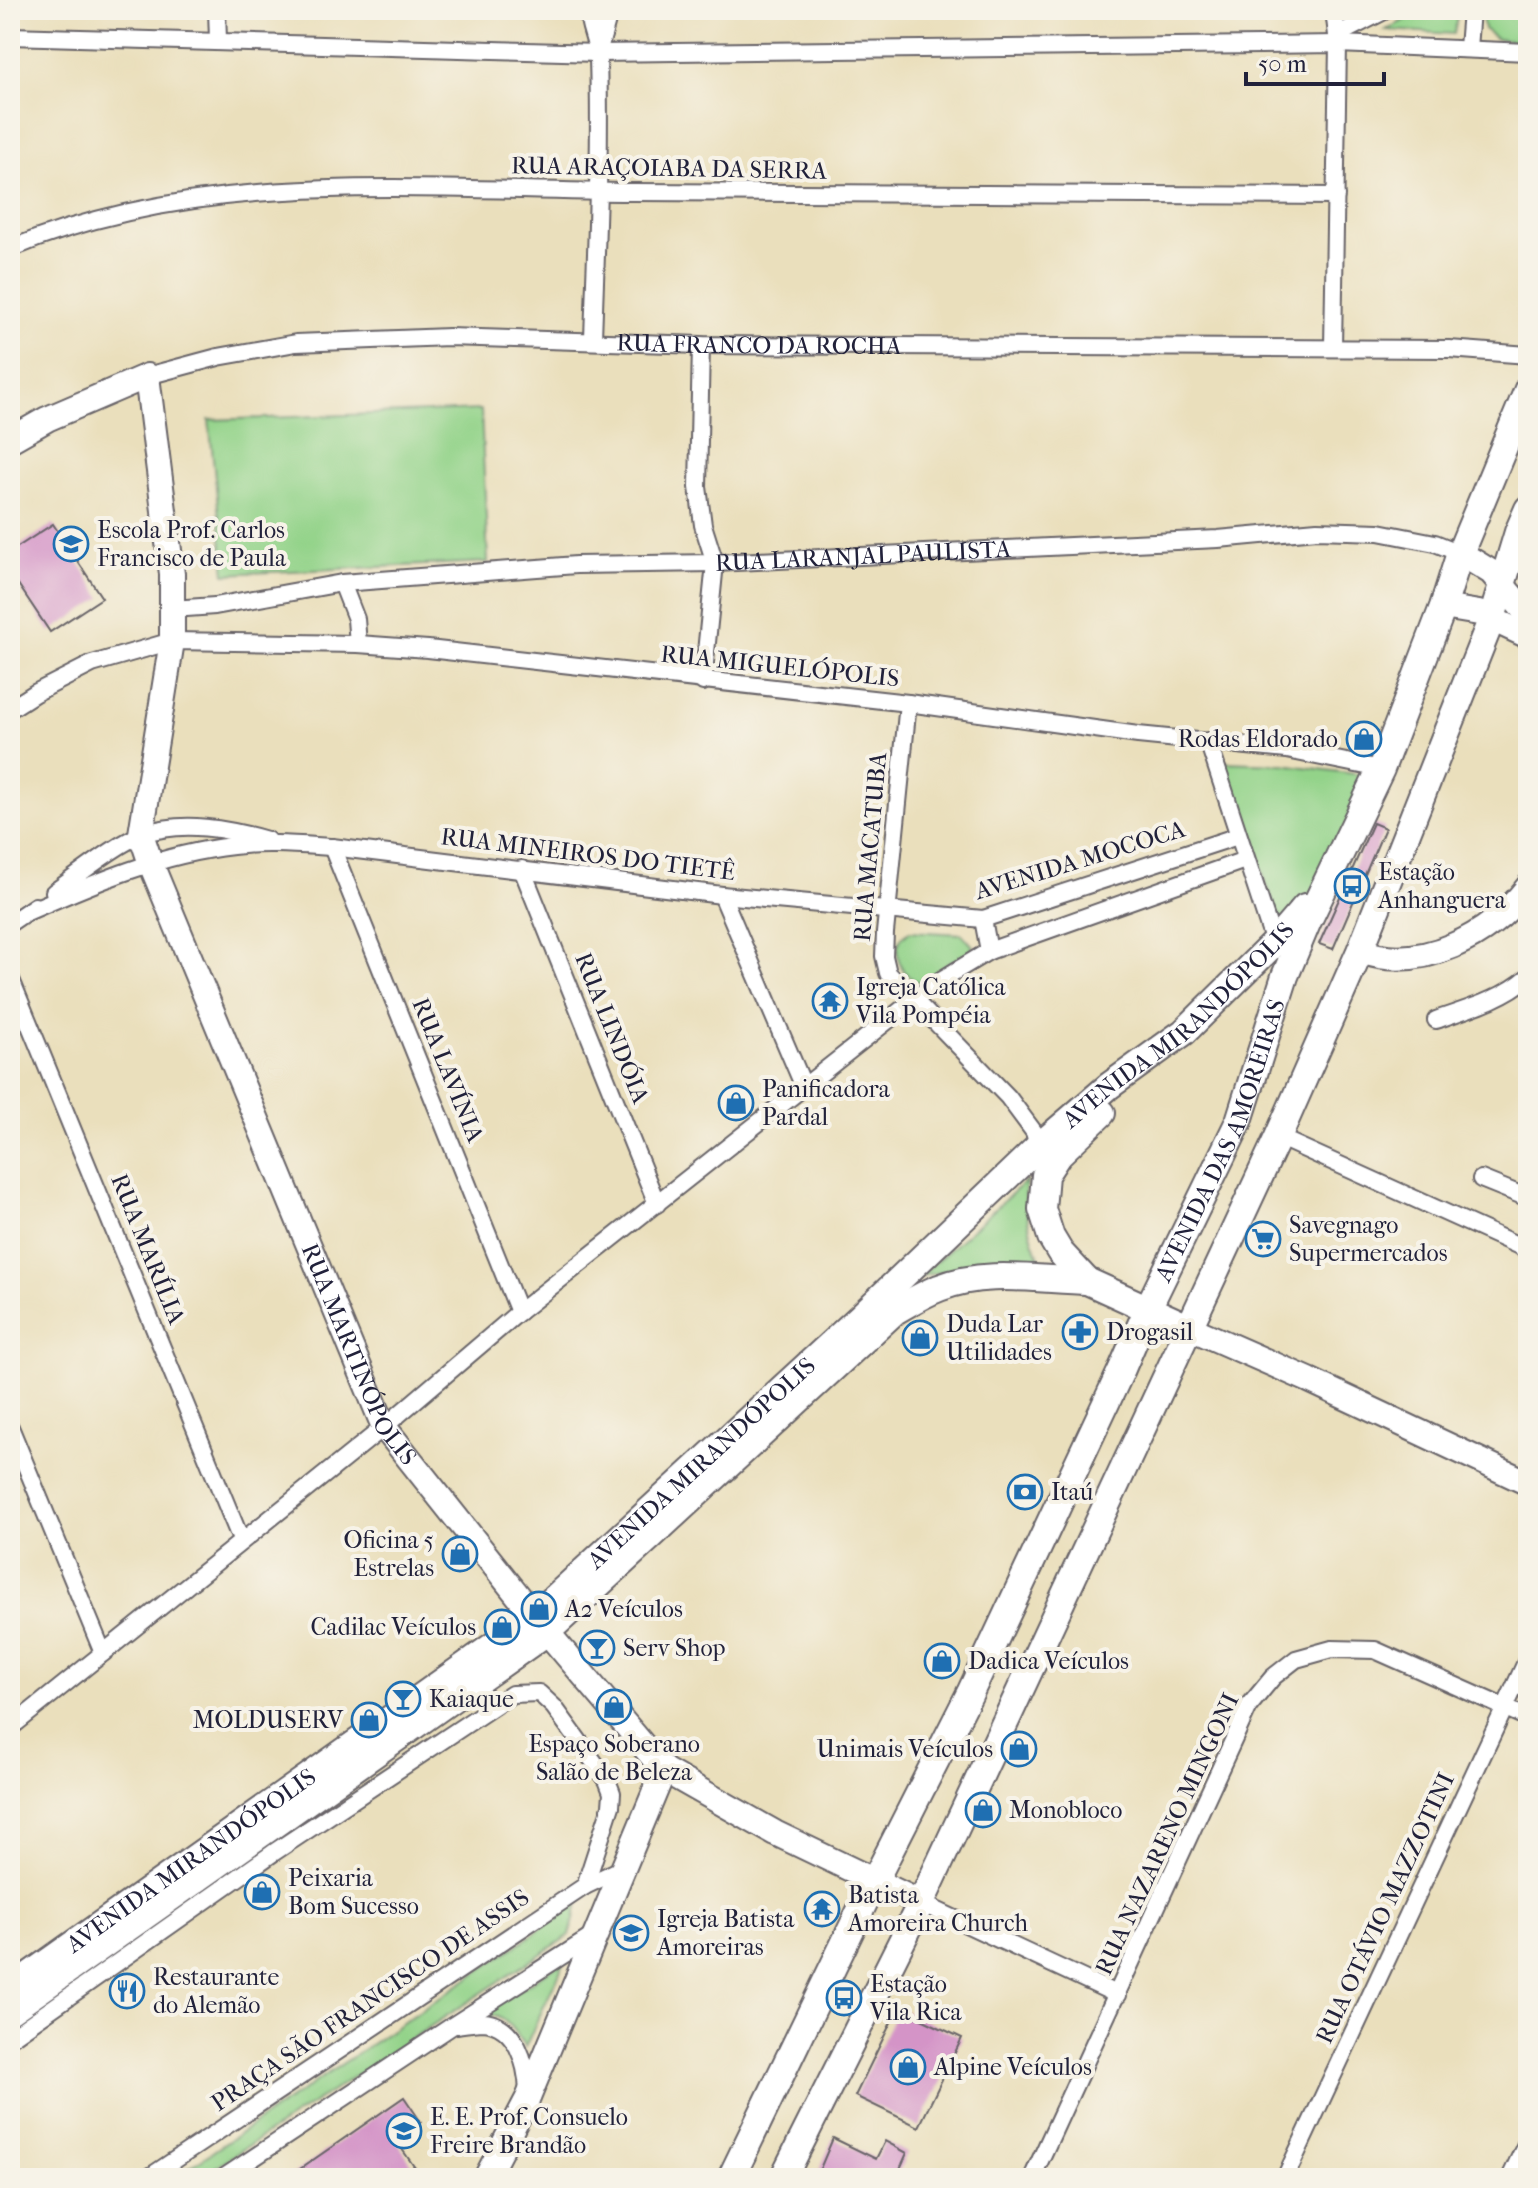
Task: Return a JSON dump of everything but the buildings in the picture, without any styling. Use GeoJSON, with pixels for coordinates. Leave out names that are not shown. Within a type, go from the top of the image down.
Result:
{"type":"FeatureCollection","features":[{"type":"Feature","properties":{"kind":"main road","name":"AVENIDA DAS AMOREIRAS"},"geometry":{"type":"LineString","coordinates":[[731,2178],[874,1882],[970,1693],[1148,1308],[1239,1121],[1285,976],[1381,769],[1443,607],[1460,553],[1528,389]]}},
{"type":"Feature","properties":{"kind":"main road","name":"AVENIDA DAS AMOREIRAS"},"geometry":{"type":"LineString","coordinates":[[783,2178],[921,1903],[1278,1137],[1360,951],[1492,618],[1528,509]]}},
{"type":"Feature","properties":{"kind":"main road","name":"AVENIDA MIRANDÓPOLIS"},"geometry":{"type":"LineString","coordinates":[[10,1989],[541,1624],[1038,1147],[1109,1086],[1184,1032],[1274,943],[1302,912],[1333,868]]}},
{"type":"Feature","properties":{"kind":"main road"},"geometry":{"type":"LineString","coordinates":[[1184,1032],[1058,1155],[1045,1175],[1042,1209],[1051,1237],[1060,1252],[1087,1281],[1188,1327]]}},
{"type":"Feature","properties":{"kind":"main road","name":"AVENIDA MIRANDÓPOLIS"},"geometry":{"type":"LineString","coordinates":[[10,2011],[541,1624],[895,1311],[941,1287],[965,1280],[1003,1277],[1087,1281]]}},
{"type":"Feature","properties":{"kind":"street"},"geometry":{"type":"LineString","coordinates":[[217,10],[218,40]]}},
{"type":"Feature","properties":{"kind":"street"},"geometry":{"type":"LineString","coordinates":[[588,10],[598,53]]}},
{"type":"Feature","properties":{"kind":"street"},"geometry":{"type":"LineString","coordinates":[[593,339],[599,192],[598,53],[610,10]]}},
{"type":"Feature","properties":{"kind":"street"},"geometry":{"type":"LineString","coordinates":[[1333,348],[1338,40],[1334,10]]}},
{"type":"Feature","properties":{"kind":"street"},"geometry":{"type":"LineString","coordinates":[[1338,40],[1386,10]]}},
{"type":"Feature","properties":{"kind":"street"},"geometry":{"type":"LineString","coordinates":[[1468,48],[1471,10]]}},
{"type":"Feature","properties":{"kind":"street"},"geometry":{"type":"LineString","coordinates":[[10,36],[598,53],[1338,40],[1528,52]]}},
{"type":"Feature","properties":{"kind":"street","name":"RUA ARAÇOIABA DA SERRA"},"geometry":{"type":"LineString","coordinates":[[10,249],[57,229],[117,213],[218,196],[342,187],[599,192],[1336,196]]}},
{"type":"Feature","properties":{"kind":"street","name":"RUA FRANCO DA ROCHA"},"geometry":{"type":"LineString","coordinates":[[10,440],[47,419],[147,376],[218,357],[296,343],[449,337],[593,339],[701,345],[1449,349],[1528,355]]}},
{"type":"Feature","properties":{"kind":"street"},"geometry":{"type":"LineString","coordinates":[[701,345],[698,487],[703,525],[715,563],[703,682]]}},
{"type":"Feature","properties":{"kind":"street","name":"RUA MARTINÓPOLIS"},"geometry":{"type":"LineString","coordinates":[[147,376],[172,574],[172,641],[141,834],[384,1427],[541,1624],[664,1770],[775,1833],[1118,1995]]}},
{"type":"Feature","properties":{"kind":"street","name":"RUA LARANJAL PAULISTA"},"geometry":{"type":"LineString","coordinates":[[172,609],[215,606],[342,583],[576,565],[715,563],[1218,539],[1317,530],[1379,532],[1435,543],[1460,553],[1491,572],[1528,615]]}},
{"type":"Feature","properties":{"kind":"street"},"geometry":{"type":"LineString","coordinates":[[342,583],[356,619],[358,644]]}},
{"type":"Feature","properties":{"kind":"street"},"geometry":{"type":"LineString","coordinates":[[1443,607],[1479,613],[1528,636]]}},
{"type":"Feature","properties":{"kind":"street","name":"RUA MIGUELÓPOLIS"},"geometry":{"type":"LineString","coordinates":[[10,709],[92,664],[172,641],[358,644],[428,649],[908,703],[1138,735],[1287,750],[1381,769]]}},
{"type":"Feature","properties":{"kind":"street","name":"RUA MACATUBA"},"geometry":{"type":"LineString","coordinates":[[908,703],[884,956],[888,973],[1008,1097],[1034,1132],[1045,1175]]}},
{"type":"Feature","properties":{"kind":"street"},"geometry":{"type":"LineString","coordinates":[[1208,741],[1274,943]]}},
{"type":"Feature","properties":{"kind":"street","name":"RUA MINEIROS DO TIETÊ"},"geometry":{"type":"LineString","coordinates":[[10,923],[141,834],[169,828],[212,828],[282,844]]}},
{"type":"Feature","properties":{"kind":"street","name":"AVENIDA MOCOCA"},"geometry":{"type":"LineString","coordinates":[[888,912],[983,919],[1238,836]]}},
{"type":"Feature","properties":{"kind":"street","name":"RUA MINEIROS DO TIETÊ"},"geometry":{"type":"LineString","coordinates":[[27,912],[111,876],[197,851],[282,844],[332,847],[888,912]]}},
{"type":"Feature","properties":{"kind":"street","name":"RUA LAVÍNIA"},"geometry":{"type":"LineString","coordinates":[[332,847],[519,1312]]}},
{"type":"Feature","properties":{"kind":"street","name":"AVENIDA MOCOCA"},"geometry":{"type":"LineString","coordinates":[[10,1728],[384,1427],[519,1312],[956,969],[989,951],[1245,860]]}},
{"type":"Feature","properties":{"kind":"street","name":"RUA LINDÓIA"},"geometry":{"type":"LineString","coordinates":[[522,869],[657,1204]]}},
{"type":"Feature","properties":{"kind":"street"},"geometry":{"type":"LineString","coordinates":[[1360,951],[1378,957],[1403,958],[1461,944],[1510,911],[1528,887]]}},
{"type":"Feature","properties":{"kind":"street"},"geometry":{"type":"LineString","coordinates":[[722,895],[804,1087]]}},
{"type":"Feature","properties":{"kind":"street"},"geometry":{"type":"LineString","coordinates":[[983,919],[989,951]]}},
{"type":"Feature","properties":{"kind":"street","name":"RUA MARÍLIA"},"geometry":{"type":"LineString","coordinates":[[10,977],[241,1540]]}},
{"type":"Feature","properties":{"kind":"street"},"geometry":{"type":"LineString","coordinates":[[1436,1020],[1518,986],[1528,977]]}},
{"type":"Feature","properties":{"kind":"street"},"geometry":{"type":"LineString","coordinates":[[1278,1137],[1528,1250]]}},
{"type":"Feature","properties":{"kind":"street"},"geometry":{"type":"LineString","coordinates":[[1481,1179],[1528,1198]]}},
{"type":"Feature","properties":{"kind":"street"},"geometry":{"type":"LineString","coordinates":[[1188,1327],[1528,1483]]}},
{"type":"Feature","properties":{"kind":"street"},"geometry":{"type":"LineString","coordinates":[[10,1427],[103,1653]]}},
{"type":"Feature","properties":{"kind":"street","name":"RUA NAZARENO MINGONI"},"geometry":{"type":"LineString","coordinates":[[1032,2178],[1249,1706],[1273,1677],[1296,1659],[1332,1649],[1375,1650],[1528,1718]]}},
{"type":"Feature","properties":{"kind":"street","name":"RUA OTÁVIO MAZZOTINI"},"geometry":{"type":"LineString","coordinates":[[1285,2178],[1528,1658]]}},
{"type":"Feature","properties":{"kind":"street","name":"AVENIDA MIRANDÓPOLIS"},"geometry":{"type":"LineString","coordinates":[[10,2038],[273,1853],[512,1694],[539,1693],[554,1707],[607,1780],[612,1793],[611,1806],[585,1886]]}},
{"type":"Feature","properties":{"kind":"street"},"geometry":{"type":"LineString","coordinates":[[486,2178],[528,2098],[664,1770]]}},
{"type":"Feature","properties":{"kind":"street","name":"PRAÇA SÃO FRANCISCO DE ASSIS"},"geometry":{"type":"LineString","coordinates":[[148,2178],[585,1886],[623,1868]]}},
{"type":"Feature","properties":{"kind":"street"},"geometry":{"type":"LineString","coordinates":[[223,2178],[596,1934]]}},
{"type":"Feature","properties":{"kind":"street"},"geometry":{"type":"LineString","coordinates":[[452,2026],[488,2023],[505,2032],[522,2054],[528,2076],[528,2098]]}},
{"type":"Feature","properties":{"kind":"street"},"geometry":{"type":"LineString","coordinates":[[1510,2178],[1528,2140]]}},
{"type":"Feature","properties":{"kind":"green space"},"geometry":{"type":"Polygon","coordinates":[[[1423,10],[1458,10],[1454,34],[1386,30],[1423,10]]]}},
{"type":"Feature","properties":{"kind":"green space"},"geometry":{"type":"Polygon","coordinates":[[[1481,10],[1528,10],[1528,43],[1497,39],[1484,29],[1481,10]]]}},
{"type":"Feature","properties":{"kind":"green space"},"geometry":{"type":"Polygon","coordinates":[[[481,410],[488,562],[225,574],[209,420],[481,410]]]}},
{"type":"Feature","properties":{"kind":"green space"},"geometry":{"type":"Polygon","coordinates":[[[1223,762],[1283,764],[1362,775],[1369,780],[1325,878],[1281,924],[1223,762]]]}},
{"type":"Feature","properties":{"kind":"green space"},"geometry":{"type":"Polygon","coordinates":[[[910,931],[962,934],[973,946],[970,953],[947,964],[932,981],[920,982],[905,972],[898,954],[902,937],[910,931]]]}},
{"type":"Feature","properties":{"kind":"green space"},"geometry":{"type":"Polygon","coordinates":[[[1026,1181],[1028,1223],[1042,1263],[968,1267],[920,1276],[1026,1181]]]}},
{"type":"Feature","properties":{"kind":"green space"},"geometry":{"type":"Polygon","coordinates":[[[580,1896],[570,1935],[199,2178],[174,2178],[535,1933],[580,1896]]]}},
{"type":"Feature","properties":{"kind":"green space"},"geometry":{"type":"Polygon","coordinates":[[[566,1959],[525,2047],[503,2020],[482,2015],[566,1959]]]}},
{"type":"Feature","properties":{"kind":"place","name":"Escola Prof. Carlos Francisco de Paula"},"geometry":{"type":"Point","coordinates":[71,544]}},
{"type":"Feature","properties":{"kind":"place","name":"Rodas Eldorado"},"geometry":{"type":"Point","coordinates":[1364,739]}},
{"type":"Feature","properties":{"kind":"place","name":"Estação Anhanguera"},"geometry":{"type":"Point","coordinates":[1352,886]}},
{"type":"Feature","properties":{"kind":"place","name":"Igreja Católica Vila Pompéia"},"geometry":{"type":"Point","coordinates":[830,1001]}},
{"type":"Feature","properties":{"kind":"place","name":"Panificadora Pardal"},"geometry":{"type":"Point","coordinates":[736,1103]}},
{"type":"Feature","properties":{"kind":"place","name":"Savegnago Supermercados"},"geometry":{"type":"Point","coordinates":[1263,1239]}},
{"type":"Feature","properties":{"kind":"place","name":"Drogasil"},"geometry":{"type":"Point","coordinates":[1080,1332]}},
{"type":"Feature","properties":{"kind":"place","name":"Duda Lar Utilidades"},"geometry":{"type":"Point","coordinates":[920,1338]}},
{"type":"Feature","properties":{"kind":"place","name":"Itaú"},"geometry":{"type":"Point","coordinates":[1025,1492]}},
{"type":"Feature","properties":{"kind":"place","name":"Oficina 5 Estrelas"},"geometry":{"type":"Point","coordinates":[460,1554]}},
{"type":"Feature","properties":{"kind":"place","name":"A2 Veículos"},"geometry":{"type":"Point","coordinates":[539,1609]}},
{"type":"Feature","properties":{"kind":"place","name":"Cadilac Veículos"},"geometry":{"type":"Point","coordinates":[502,1627]}},
{"type":"Feature","properties":{"kind":"place","name":"Serv Shop"},"geometry":{"type":"Point","coordinates":[597,1648]}},
{"type":"Feature","properties":{"kind":"place","name":"Dadica Veículos"},"geometry":{"type":"Point","coordinates":[942,1661]}},
{"type":"Feature","properties":{"kind":"place","name":"Kaiaque"},"geometry":{"type":"Point","coordinates":[403,1699]}},
{"type":"Feature","properties":{"kind":"place","name":"Espaço Soberano Salão de Beleza"},"geometry":{"type":"Point","coordinates":[614,1707]}},
{"type":"Feature","properties":{"kind":"place","name":"MOLDUSERV"},"geometry":{"type":"Point","coordinates":[369,1720]}},
{"type":"Feature","properties":{"kind":"place","name":"Unimais Veículos"},"geometry":{"type":"Point","coordinates":[1019,1749]}},
{"type":"Feature","properties":{"kind":"place","name":"Monobloco"},"geometry":{"type":"Point","coordinates":[983,1810]}},
{"type":"Feature","properties":{"kind":"place","name":"Peixaria Bom Sucesso"},"geometry":{"type":"Point","coordinates":[262,1892]}},
{"type":"Feature","properties":{"kind":"place","name":"Batista Amoreira Church"},"geometry":{"type":"Point","coordinates":[822,1909]}},
{"type":"Feature","properties":{"kind":"place","name":"Igreja Batista Amoreiras"},"geometry":{"type":"Point","coordinates":[631,1933]}},
{"type":"Feature","properties":{"kind":"place","name":"Restaurante do Alemão"},"geometry":{"type":"Point","coordinates":[127,1991]}},
{"type":"Feature","properties":{"kind":"place","name":"Estação Vila Rica"},"geometry":{"type":"Point","coordinates":[844,1998]}},
{"type":"Feature","properties":{"kind":"place","name":"Alpine Veículos"},"geometry":{"type":"Point","coordinates":[908,2067]}},
{"type":"Feature","properties":{"kind":"place","name":"E. E. Prof. Consuelo Freire Brandão"},"geometry":{"type":"Point","coordinates":[404,2131]}}]}
